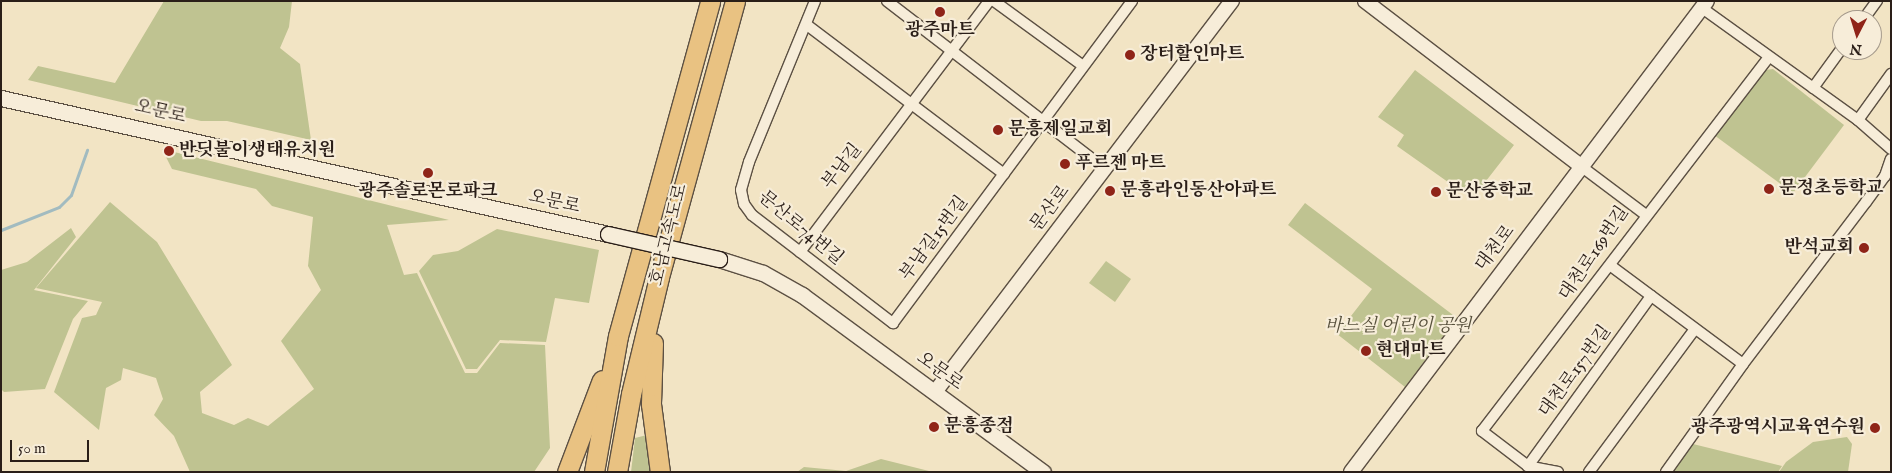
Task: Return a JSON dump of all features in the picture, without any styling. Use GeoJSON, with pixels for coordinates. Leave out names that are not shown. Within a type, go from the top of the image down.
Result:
{"type":"FeatureCollection","features":[{"type":"Feature","properties":{"kind":"highway","name":"호남고속도로"},"geometry":{"type":"LineString","coordinates":[[594,472],[618,336],[710,1]]}},
{"type":"Feature","properties":{"kind":"highway","name":"호남고속도로"},"geometry":{"type":"LineString","coordinates":[[617,472],[631,394],[659,276],[691,152],[735,1]]}},
{"type":"Feature","properties":{"kind":"highway"},"geometry":{"type":"LineString","coordinates":[[659,276],[651,388],[660,472]]}},
{"type":"Feature","properties":{"kind":"highway"},"geometry":{"type":"LineString","coordinates":[[567,472],[618,336]]}},
{"type":"Feature","properties":{"kind":"main road","name":"오문로"},"geometry":{"type":"LineString","coordinates":[[1,98],[719,259],[763,273],[780,282],[935,392],[1042,472]]}},
{"type":"Feature","properties":{"kind":"street","name":"문산로74번길"},"geometry":{"type":"LineString","coordinates":[[815,1],[740,190],[744,204],[752,215],[893,323]]}},
{"type":"Feature","properties":{"kind":"street"},"geometry":{"type":"LineString","coordinates":[[887,1],[1105,169]]}},
{"type":"Feature","properties":{"kind":"street","name":"부남길"},"geometry":{"type":"LineString","coordinates":[[800,252],[989,1]]}},
{"type":"Feature","properties":{"kind":"street"},"geometry":{"type":"LineString","coordinates":[[994,1],[1083,66]]}},
{"type":"Feature","properties":{"kind":"street","name":"부남길15번길"},"geometry":{"type":"LineString","coordinates":[[893,323],[1132,1]]}},
{"type":"Feature","properties":{"kind":"street","name":"문산로"},"geometry":{"type":"LineString","coordinates":[[935,392],[1232,1]]}},
{"type":"Feature","properties":{"kind":"street"},"geometry":{"type":"LineString","coordinates":[[1365,1],[1582,167]]}},
{"type":"Feature","properties":{"kind":"street"},"geometry":{"type":"LineString","coordinates":[[1704,5],[1769,57],[1858,120],[1891,148]]}},
{"type":"Feature","properties":{"kind":"street","name":"대천로"},"geometry":{"type":"LineString","coordinates":[[1351,472],[1704,5]]}},
{"type":"Feature","properties":{"kind":"street"},"geometry":{"type":"LineString","coordinates":[[807,25],[859,62],[1004,174]]}},
{"type":"Feature","properties":{"kind":"street"},"geometry":{"type":"LineString","coordinates":[[1646,215],[1769,57]]}},
{"type":"Feature","properties":{"kind":"street"},"geometry":{"type":"LineString","coordinates":[[1813,88],[1833,60]]}},
{"type":"Feature","properties":{"kind":"street"},"geometry":{"type":"LineString","coordinates":[[1858,120],[1891,74]]}},
{"type":"Feature","properties":{"kind":"street"},"geometry":{"type":"LineString","coordinates":[[1666,472],[1743,364],[1885,176],[1891,159]]}},
{"type":"Feature","properties":{"kind":"street","name":"대천로169번길"},"geometry":{"type":"LineString","coordinates":[[1564,328],[1611,266],[1646,215],[1582,167]]}},
{"type":"Feature","properties":{"kind":"street"},"geometry":{"type":"LineString","coordinates":[[1611,266],[1743,364]]}},
{"type":"Feature","properties":{"kind":"street","name":"대천로157번길"},"geometry":{"type":"LineString","coordinates":[[1528,466],[1651,296]]}},
{"type":"Feature","properties":{"kind":"street","name":"대천로157번길"},"geometry":{"type":"LineString","coordinates":[[1558,472],[1528,466],[1482,431],[1564,328]]}},
{"type":"Feature","properties":{"kind":"street"},"geometry":{"type":"LineString","coordinates":[[1589,472],[1695,329]]}},
{"type":"Feature","properties":{"kind":"green space"},"geometry":{"type":"Polygon","coordinates":[[[164,1],[292,1],[289,27],[280,48],[300,64],[311,140],[227,121],[201,121],[28,80],[38,66],[115,83],[164,1]]]}},
{"type":"Feature","properties":{"kind":"green space"},"geometry":{"type":"Polygon","coordinates":[[[1773,69],[1844,125],[1793,193],[1714,135],[1765,70],[1773,69]]]}},
{"type":"Feature","properties":{"kind":"green space"},"geometry":{"type":"Polygon","coordinates":[[[1415,70],[1514,145],[1472,199],[1397,146],[1404,135],[1378,117],[1415,70]]]}},
{"type":"Feature","properties":{"kind":"green space"},"geometry":{"type":"Polygon","coordinates":[[[162,149],[449,220],[387,225],[404,275],[417,273],[465,373],[477,373],[500,343],[545,345],[550,448],[534,472],[190,472],[174,436],[154,415],[163,399],[156,378],[123,368],[121,380],[106,388],[99,430],[54,392],[82,318],[96,315],[102,302],[36,288],[110,202],[157,242],[232,365],[200,392],[202,413],[234,425],[248,418],[268,426],[314,389],[281,341],[321,290],[308,266],[313,217],[272,206],[256,189],[172,169],[162,149]]]}},
{"type":"Feature","properties":{"kind":"green space","name":"바느실 어린이 공원"},"geometry":{"type":"Polygon","coordinates":[[[1305,203],[1457,318],[1405,387],[1337,334],[1372,289],[1288,225],[1305,203]]]}},
{"type":"Feature","properties":{"kind":"green space"},"geometry":{"type":"Polygon","coordinates":[[[71,228],[76,237],[34,290],[88,301],[73,319],[45,389],[4,392],[1,389],[1,270],[27,262],[71,228]]]}},
{"type":"Feature","properties":{"kind":"green space"},"geometry":{"type":"Polygon","coordinates":[[[497,229],[599,250],[589,303],[555,298],[546,342],[500,340],[477,369],[466,369],[419,271],[433,255],[458,251],[497,229]]]}},
{"type":"Feature","properties":{"kind":"green space"},"geometry":{"type":"Polygon","coordinates":[[[1106,261],[1131,279],[1115,302],[1089,283],[1106,261]]]}},
{"type":"Feature","properties":{"kind":"green space"},"geometry":{"type":"Polygon","coordinates":[[[647,435],[654,472],[631,472],[635,438],[647,435]]]}},
{"type":"Feature","properties":{"kind":"green space"},"geometry":{"type":"Polygon","coordinates":[[[1847,437],[1852,444],[1848,472],[1779,472],[1786,462],[1813,442],[1847,437]]]}},
{"type":"Feature","properties":{"kind":"green space"},"geometry":{"type":"Polygon","coordinates":[[[1693,444],[1782,466],[1778,472],[1673,472],[1693,444]]]}},
{"type":"Feature","properties":{"kind":"green space"},"geometry":{"type":"Polygon","coordinates":[[[881,459],[933,472],[797,472],[804,467],[846,471],[881,459]]]}},
{"type":"Feature","properties":{"kind":"waterway"},"geometry":{"type":"LineString","coordinates":[[1,230],[59,207],[71,195],[87,150]]}},
{"type":"Feature","properties":{"kind":"place","name":"광주마트"},"geometry":{"type":"Point","coordinates":[940,12]}},
{"type":"Feature","properties":{"kind":"place","name":"장터할인마트"},"geometry":{"type":"Point","coordinates":[1130,55]}},
{"type":"Feature","properties":{"kind":"place","name":"문흥제일교회"},"geometry":{"type":"Point","coordinates":[998,130]}},
{"type":"Feature","properties":{"kind":"place","name":"반딧불이생태유치원"},"geometry":{"type":"Point","coordinates":[169,151]}},
{"type":"Feature","properties":{"kind":"place","name":"푸르젠 마트"},"geometry":{"type":"Point","coordinates":[1065,164]}},
{"type":"Feature","properties":{"kind":"place","name":"광주솔로몬로파크"},"geometry":{"type":"Point","coordinates":[428,173]}},
{"type":"Feature","properties":{"kind":"place","name":"문정초등학교"},"geometry":{"type":"Point","coordinates":[1769,189]}},
{"type":"Feature","properties":{"kind":"place","name":"문흥라인동산아파트"},"geometry":{"type":"Point","coordinates":[1110,191]}},
{"type":"Feature","properties":{"kind":"place","name":"문산중학교"},"geometry":{"type":"Point","coordinates":[1436,192]}},
{"type":"Feature","properties":{"kind":"place","name":"반석교회"},"geometry":{"type":"Point","coordinates":[1864,248]}},
{"type":"Feature","properties":{"kind":"place","name":"현대마트"},"geometry":{"type":"Point","coordinates":[1366,351]}},
{"type":"Feature","properties":{"kind":"place","name":"문흥종점"},"geometry":{"type":"Point","coordinates":[934,427]}},
{"type":"Feature","properties":{"kind":"place","name":"광주광역시교육연수원"},"geometry":{"type":"Point","coordinates":[1875,428]}}]}
